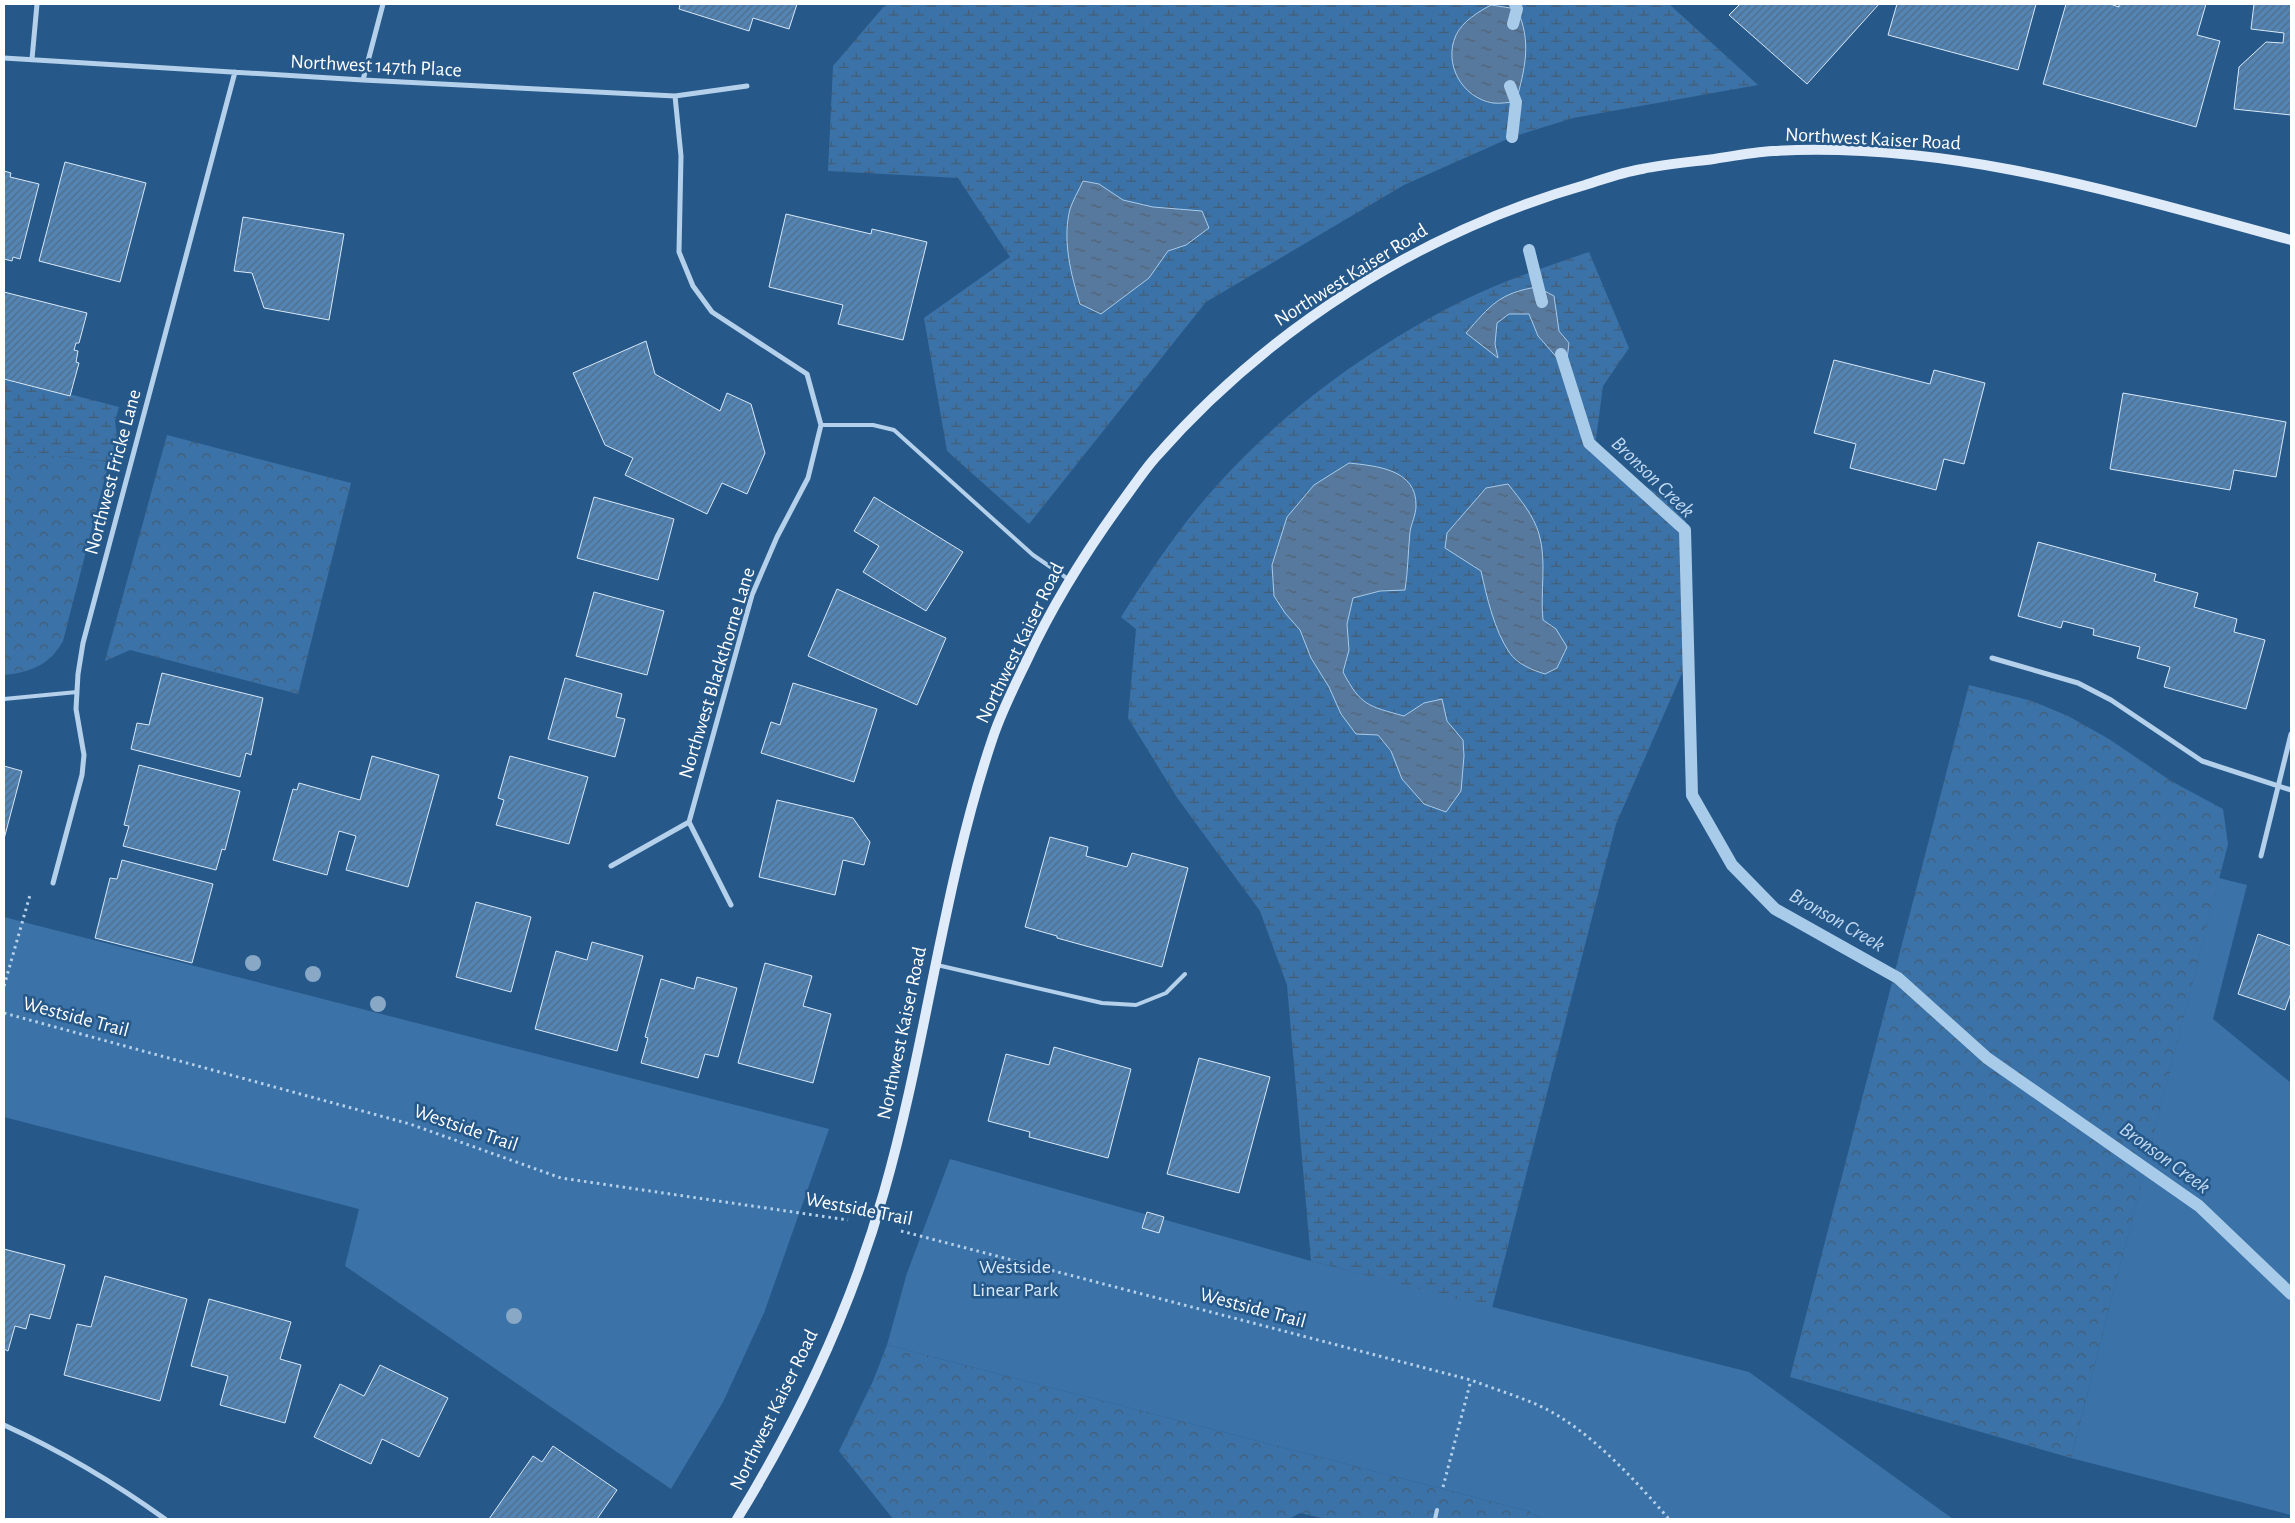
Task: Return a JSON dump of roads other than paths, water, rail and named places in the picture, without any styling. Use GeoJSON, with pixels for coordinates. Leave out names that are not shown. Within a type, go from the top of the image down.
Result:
{"type":"FeatureCollection","features":[{"type":"Feature","properties":{"kind":"main road","name":"Northwest Kaiser Road"},"geometry":{"type":"LineString","coordinates":[[737,1519],[767,1470],[806,1391],[858,1270],[874,1224],[896,1145],[935,964],[981,774],[995,729],[1040,632],[1068,579],[1152,461],[1236,377],[1280,339],[1329,305],[1418,251],[1478,221],[1553,194],[1640,169],[1771,151],[1856,151],[1962,160],[2056,179],[2291,240]]}},
{"type":"Feature","properties":{"kind":"street"},"geometry":{"type":"LineString","coordinates":[[32,60],[37,4]]}},
{"type":"Feature","properties":{"kind":"street"},"geometry":{"type":"LineString","coordinates":[[363,80],[382,4]]}},
{"type":"Feature","properties":{"kind":"street","name":"Northwest 147th Place"},"geometry":{"type":"LineString","coordinates":[[4,58],[363,80],[675,96],[747,86]]}},
{"type":"Feature","properties":{"kind":"street","name":"Northwest Fricke Lane"},"geometry":{"type":"LineString","coordinates":[[53,883],[82,775],[84,755],[76,709],[83,643],[235,72]]}},
{"type":"Feature","properties":{"kind":"street","name":"Northwest Blackthorne Lane"},"geometry":{"type":"LineString","coordinates":[[675,96],[681,156],[679,252],[693,286],[712,312],[807,374],[821,425],[808,478],[777,537],[752,595],[688,822]]}},
{"type":"Feature","properties":{"kind":"street"},"geometry":{"type":"LineString","coordinates":[[1992,658],[2078,683],[2111,700],[2202,761],[2215,767],[2291,790]]}},
{"type":"Feature","properties":{"kind":"street"},"geometry":{"type":"LineString","coordinates":[[2261,856],[2291,734]]}},
{"type":"Feature","properties":{"kind":"street"},"geometry":{"type":"LineString","coordinates":[[611,866],[688,822],[731,905]]}},
{"type":"Feature","properties":{"kind":"street"},"geometry":{"type":"LineString","coordinates":[[4,1425],[70,1457],[132,1495],[165,1519]]}},
{"type":"Feature","properties":{"kind":"lane"},"geometry":{"type":"LineString","coordinates":[[821,425],[873,424],[894,430],[1033,555],[1068,579]]}},
{"type":"Feature","properties":{"kind":"lane"},"geometry":{"type":"LineString","coordinates":[[4,699],[77,692]]}},
{"type":"Feature","properties":{"kind":"lane"},"geometry":{"type":"LineString","coordinates":[[935,964],[1102,1003],[1136,1005],[1166,993],[1185,974]]}},
{"type":"Feature","properties":{"kind":"lane"},"geometry":{"type":"LineString","coordinates":[[1435,1519],[1437,1510]]}},
{"type":"Feature","properties":{"kind":"water"},"geometry":{"type":"Polygon","coordinates":[[[1491,5],[1517,9],[1522,21],[1526,44],[1522,78],[1516,102],[1493,103],[1482,100],[1464,87],[1454,68],[1452,57],[1456,35],[1467,21],[1491,5]]]}},
{"type":"Feature","properties":{"kind":"water"},"geometry":{"type":"Polygon","coordinates":[[[1083,181],[1099,184],[1123,200],[1153,207],[1202,211],[1209,228],[1186,245],[1168,251],[1149,278],[1101,314],[1080,304],[1067,245],[1070,209],[1083,181]]]}},
{"type":"Feature","properties":{"kind":"water"},"geometry":{"type":"Polygon","coordinates":[[[1537,287],[1554,296],[1559,331],[1569,343],[1566,368],[1538,336],[1529,314],[1509,314],[1497,323],[1495,344],[1498,358],[1466,333],[1496,302],[1513,293],[1537,287]]]}},
{"type":"Feature","properties":{"kind":"water"},"geometry":{"type":"Polygon","coordinates":[[[1349,463],[1382,468],[1402,477],[1410,484],[1415,494],[1416,506],[1410,532],[1405,590],[1380,591],[1353,598],[1347,624],[1349,650],[1343,672],[1355,692],[1367,703],[1382,710],[1404,716],[1424,703],[1442,699],[1447,721],[1463,740],[1464,756],[1461,791],[1446,812],[1424,804],[1402,779],[1391,751],[1378,735],[1356,734],[1341,714],[1329,687],[1311,658],[1300,630],[1285,613],[1274,596],[1272,565],[1287,517],[1314,485],[1349,463]]]}},
{"type":"Feature","properties":{"kind":"water"},"geometry":{"type":"Polygon","coordinates":[[[1508,484],[1530,514],[1539,534],[1543,555],[1543,620],[1556,629],[1567,647],[1557,668],[1545,674],[1525,666],[1512,656],[1495,623],[1481,571],[1445,548],[1447,533],[1486,488],[1508,484]]]}},
{"type":"Feature","properties":{"kind":"waterway","name":"Bronson Creek"},"geometry":{"type":"LineString","coordinates":[[1513,24],[1517,9],[1515,4]]}},
{"type":"Feature","properties":{"kind":"waterway","name":"Bronson Creek"},"geometry":{"type":"LineString","coordinates":[[1510,86],[1516,102],[1512,137]]}},
{"type":"Feature","properties":{"kind":"waterway","name":"Bronson Creek"},"geometry":{"type":"LineString","coordinates":[[1529,250],[1542,302]]}},
{"type":"Feature","properties":{"kind":"waterway","name":"Bronson Creek"},"geometry":{"type":"LineString","coordinates":[[1561,354],[1589,443],[1685,530],[1692,795],[1732,865],[1775,909],[1898,978],[1987,1058],[2199,1206],[2291,1294]]}},
{"type":"Feature","properties":{"kind":"park label","name":"Westside Linear Park"},"geometry":{"type":"Point","coordinates":[1015,1278]}}]}
